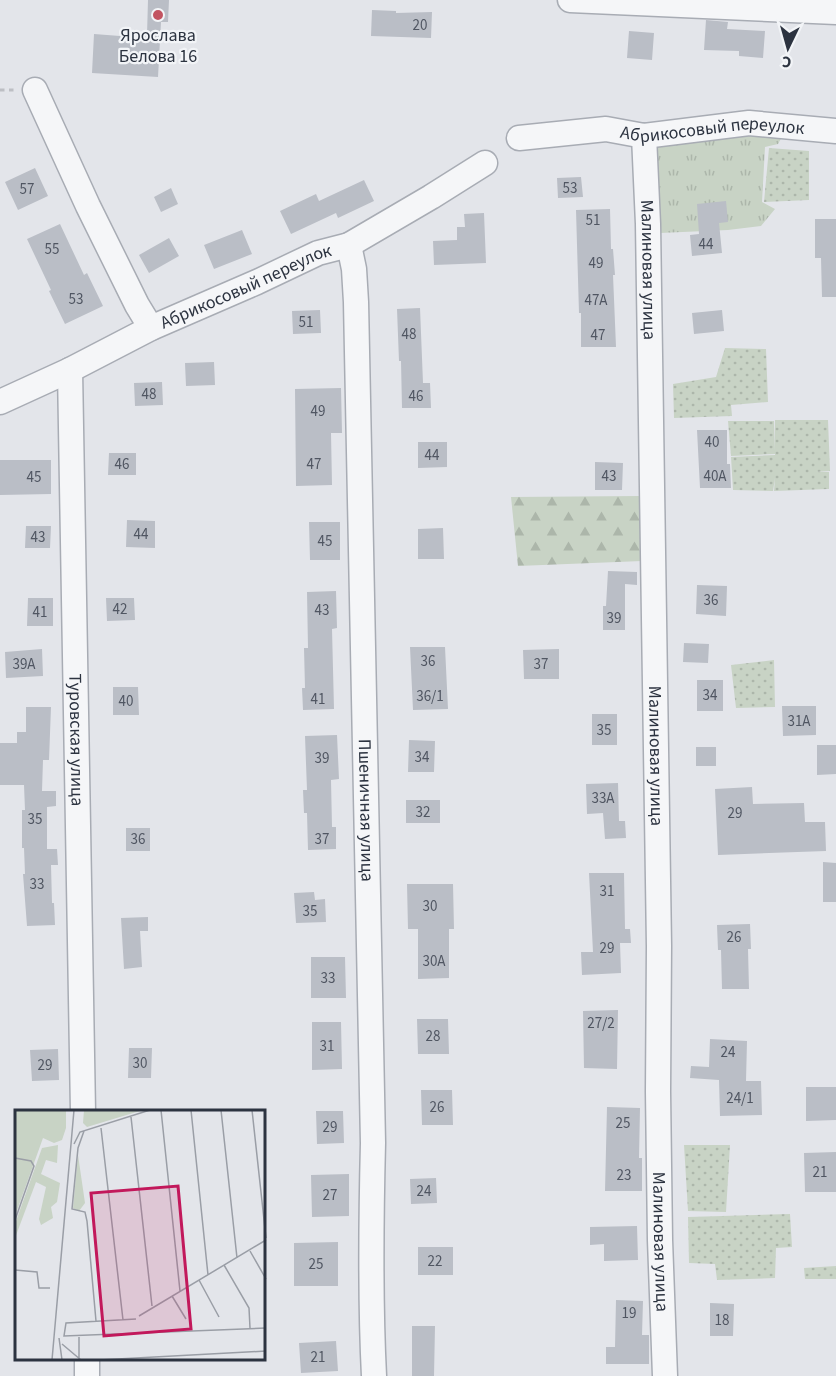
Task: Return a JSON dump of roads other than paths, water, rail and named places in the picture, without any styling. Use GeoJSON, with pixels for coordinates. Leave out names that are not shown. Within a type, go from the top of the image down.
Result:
{"type":"FeatureCollection","features":[{"type":"Feature","properties":{"kind":"street"},"geometry":{"type":"LineString","coordinates":[[570,0],[836,12]]}},
{"type":"Feature","properties":{"kind":"street"},"geometry":{"type":"LineString","coordinates":[[35,90],[88,206],[137,305],[151,328]]}},
{"type":"Feature","properties":{"kind":"street","name":"Абрикосовый переулок"},"geometry":{"type":"LineString","coordinates":[[519,138],[606,129],[644,136],[749,123],[836,131]]}},
{"type":"Feature","properties":{"kind":"street","name":"Малиновая улица"},"geometry":{"type":"LineString","coordinates":[[644,136],[648,224],[659,946],[659,1153],[665,1376]]}},
{"type":"Feature","properties":{"kind":"street","name":"Абрикосовый переулок"},"geometry":{"type":"LineString","coordinates":[[0,402],[70,370],[151,328],[318,253],[349,245],[485,163]]}},
{"type":"Feature","properties":{"kind":"street","name":"Пшеничная улица"},"geometry":{"type":"LineString","coordinates":[[349,245],[354,269],[356,302],[373,1131],[371,1314],[374,1376]]}},
{"type":"Feature","properties":{"kind":"street","name":"Туровская улица"},"geometry":{"type":"LineString","coordinates":[[70,370],[83,1110]]}},
{"type":"Feature","properties":{"kind":"place","name":"Ярослава Белова 16"},"geometry":{"type":"Point","coordinates":[158,15]}}]}
